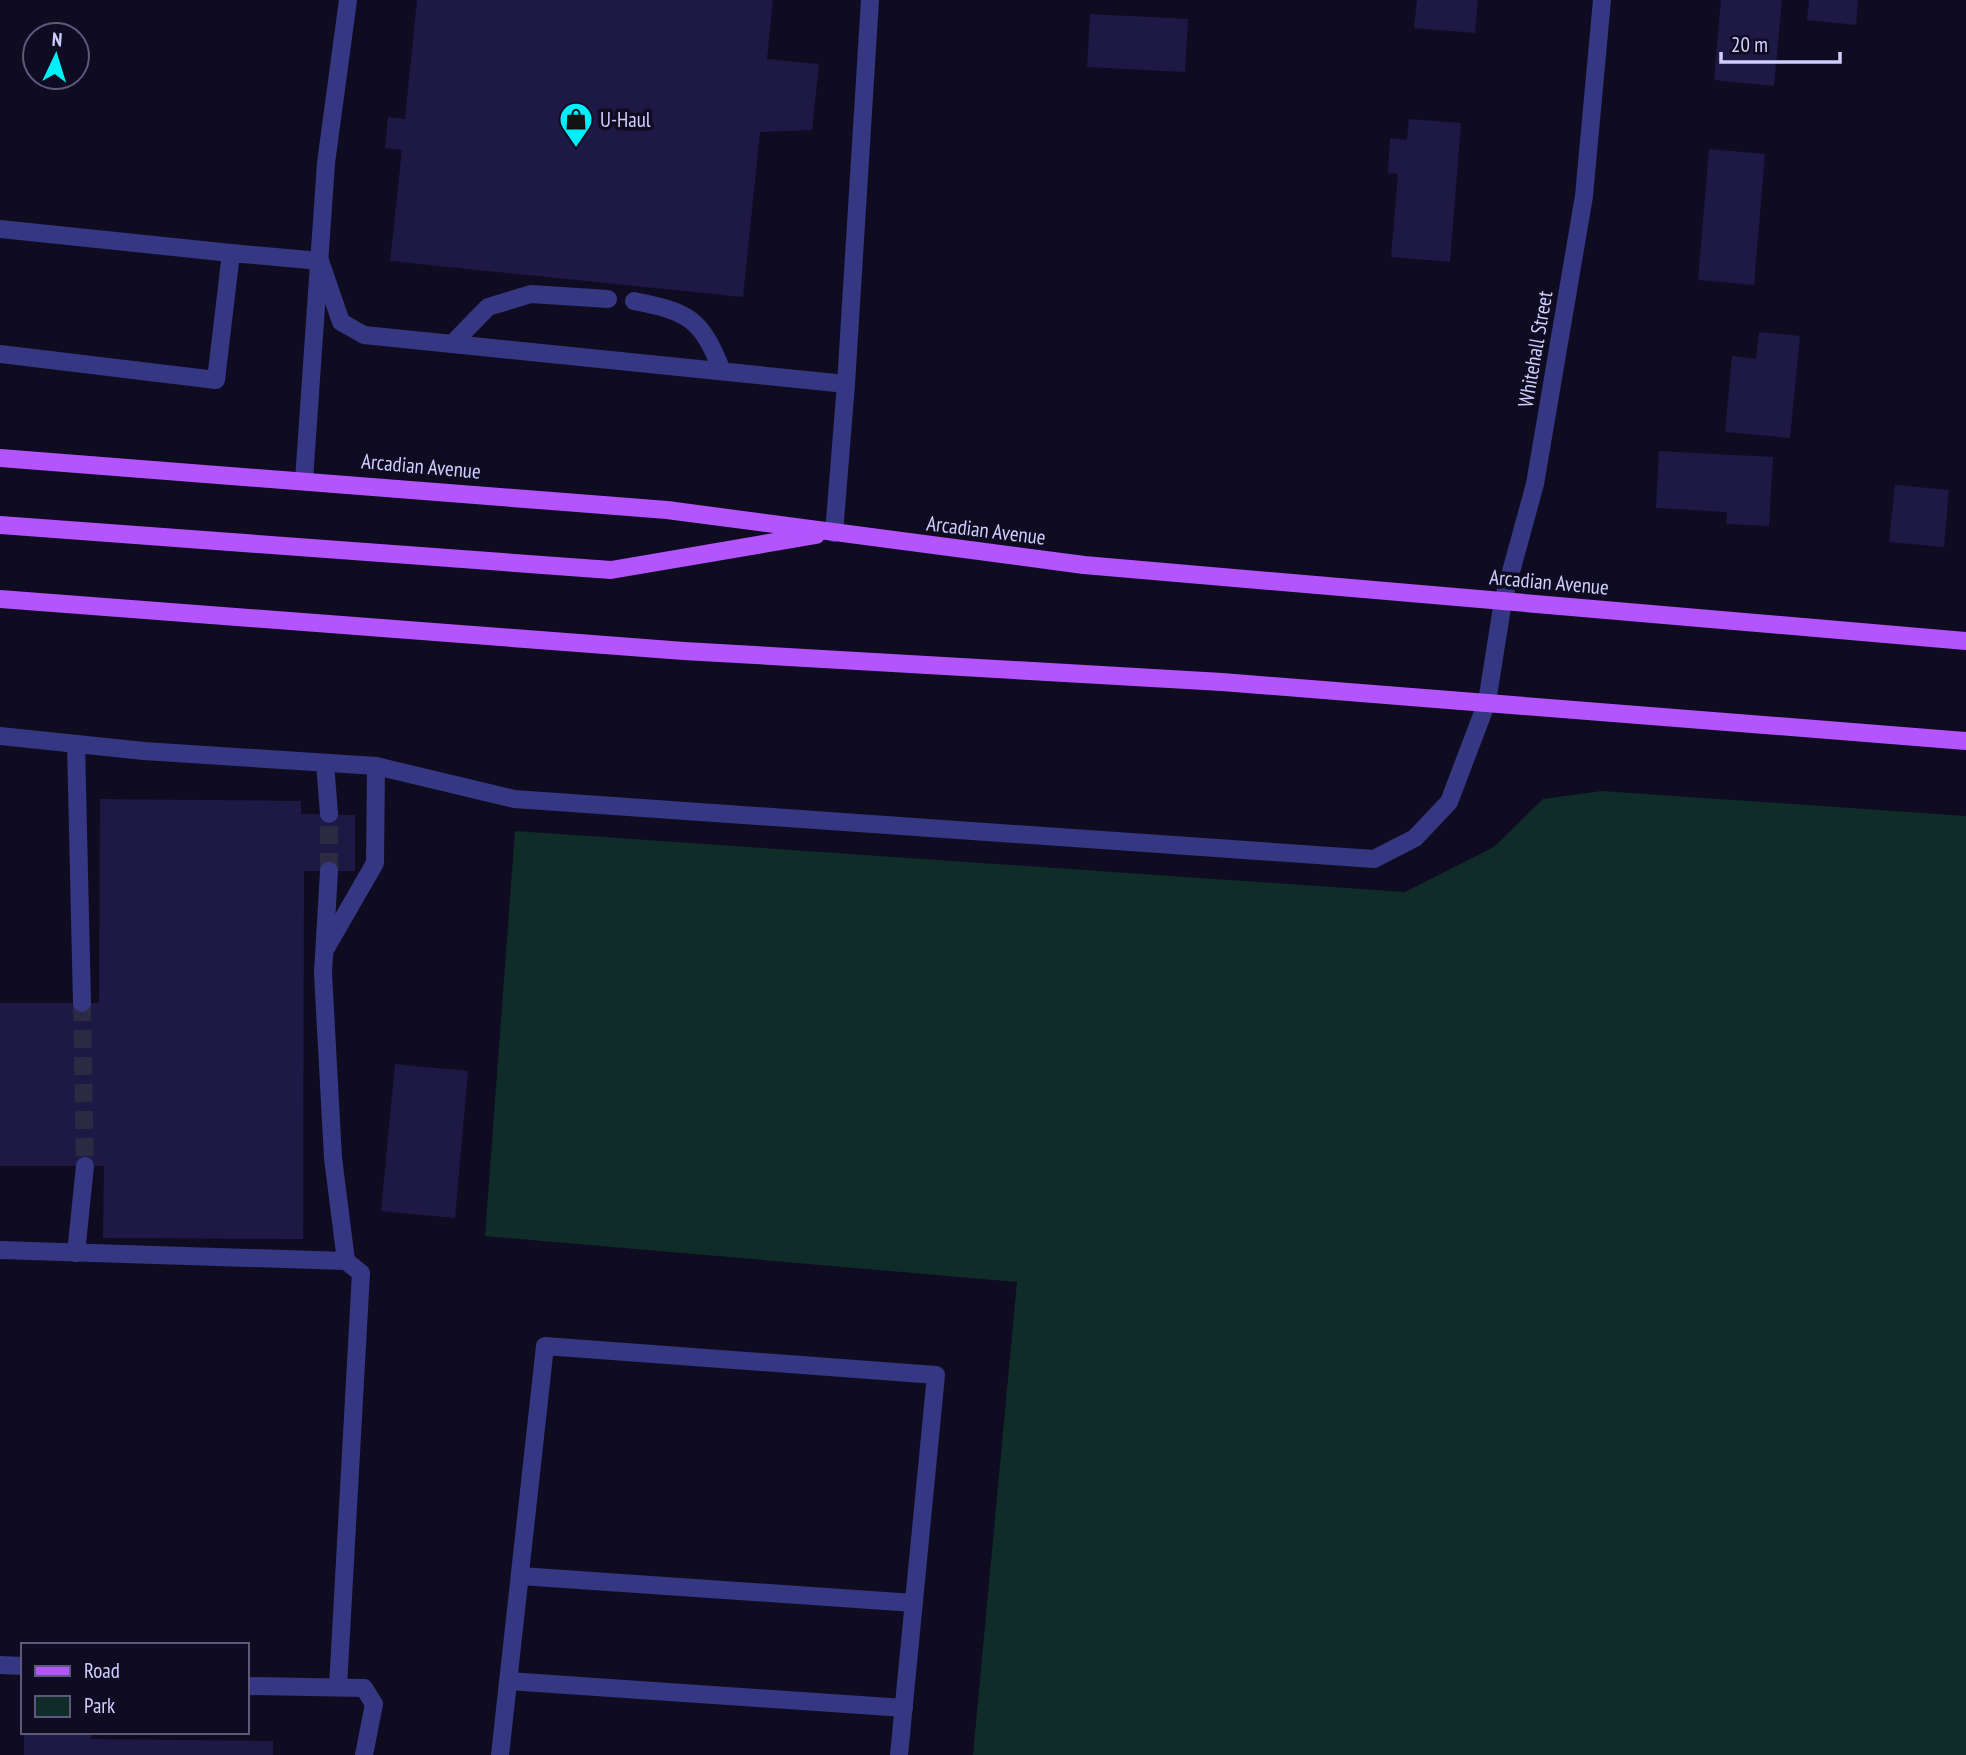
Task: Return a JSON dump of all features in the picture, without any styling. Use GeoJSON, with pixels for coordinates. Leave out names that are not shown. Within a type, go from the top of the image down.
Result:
{"type":"FeatureCollection","features":[{"type":"Feature","properties":{"kind":"main road","name":"Arcadian Avenue"},"geometry":{"type":"LineString","coordinates":[[3,457],[667,510],[1084,565],[1966,641]]}},
{"type":"Feature","properties":{"kind":"main road"},"geometry":{"type":"LineString","coordinates":[[0,525],[611,570],[834,533]]}},
{"type":"Feature","properties":{"kind":"main road"},"geometry":{"type":"LineString","coordinates":[[0,598],[684,651],[1222,682],[1966,741]]}},
{"type":"Feature","properties":{"kind":"street"},"geometry":{"type":"LineString","coordinates":[[304,480],[326,163],[348,0]]}},
{"type":"Feature","properties":{"kind":"street"},"geometry":{"type":"LineString","coordinates":[[834,533],[870,0]]}},
{"type":"Feature","properties":{"kind":"street","name":"Whitehall Street"},"geometry":{"type":"LineString","coordinates":[[0,736],[376,766],[514,799],[1374,859],[1415,838],[1449,802],[1487,702],[1503,601],[1535,484],[1584,196],[1602,0]]}},
{"type":"Feature","properties":{"kind":"street"},"geometry":{"type":"LineString","coordinates":[[0,229],[320,261]]}},
{"type":"Feature","properties":{"kind":"street"},"geometry":{"type":"LineString","coordinates":[[0,354],[216,380],[232,253]]}},
{"type":"Feature","properties":{"kind":"street"},"geometry":{"type":"LineString","coordinates":[[320,261],[341,323],[365,335],[846,384]]}},
{"type":"Feature","properties":{"kind":"street"},"geometry":{"type":"LineString","coordinates":[[453,343],[488,307],[531,294],[608,299]]}},
{"type":"Feature","properties":{"kind":"street"},"geometry":{"type":"LineString","coordinates":[[634,301],[667,307],[695,321],[710,341],[722,371]]}},
{"type":"Feature","properties":{"kind":"street"},"geometry":{"type":"LineString","coordinates":[[76,744],[82,1003]]}},
{"type":"Feature","properties":{"kind":"street"},"geometry":{"type":"LineString","coordinates":[[325,763],[330,814]]}},
{"type":"Feature","properties":{"kind":"street"},"geometry":{"type":"LineString","coordinates":[[324,951],[375,863],[376,766]]}},
{"type":"Feature","properties":{"kind":"street"},"geometry":{"type":"LineString","coordinates":[[329,871],[323,973],[333,1158],[346,1261]]}},
{"type":"Feature","properties":{"kind":"street"},"geometry":{"type":"LineString","coordinates":[[76,1253],[85,1166]]}},
{"type":"Feature","properties":{"kind":"street"},"geometry":{"type":"LineString","coordinates":[[0,1250],[346,1261],[361,1273],[338,1687]]}},
{"type":"Feature","properties":{"kind":"street"},"geometry":{"type":"LineString","coordinates":[[500,1755],[545,1346],[936,1375],[899,1755]]}},
{"type":"Feature","properties":{"kind":"street"},"geometry":{"type":"LineString","coordinates":[[520,1576],[914,1603]]}},
{"type":"Feature","properties":{"kind":"street"},"geometry":{"type":"LineString","coordinates":[[0,1665],[21,1666]]}},
{"type":"Feature","properties":{"kind":"street"},"geometry":{"type":"LineString","coordinates":[[508,1681],[904,1708]]}},
{"type":"Feature","properties":{"kind":"street"},"geometry":{"type":"LineString","coordinates":[[248,1686],[364,1688],[374,1704],[364,1755]]}},
{"type":"Feature","properties":{"kind":"green space"},"geometry":{"type":"Polygon","coordinates":[[[1602,791],[1966,816],[1966,1755],[973,1755],[1017,1282],[485,1236],[515,831],[1405,892],[1494,847],[1543,799],[1602,791]]]}},
{"type":"Feature","properties":{"kind":"building","name":"U-Haul"},"geometry":{"type":"Polygon","coordinates":[[[417,0],[773,0],[767,59],[819,64],[812,130],[760,132],[743,297],[390,261],[402,150],[385,148],[388,117],[405,119],[417,0]]]}},
{"type":"Feature","properties":{"kind":"building"},"geometry":{"type":"Polygon","coordinates":[[[1417,0],[1478,0],[1475,33],[1414,28],[1417,0]]]}},
{"type":"Feature","properties":{"kind":"building"},"geometry":{"type":"Polygon","coordinates":[[[1721,0],[1782,0],[1774,86],[1714,80],[1721,0]]]}},
{"type":"Feature","properties":{"kind":"building"},"geometry":{"type":"Polygon","coordinates":[[[1809,0],[1858,0],[1856,25],[1807,20],[1809,0]]]}},
{"type":"Feature","properties":{"kind":"building"},"geometry":{"type":"Polygon","coordinates":[[[1090,14],[1188,19],[1185,72],[1087,67],[1090,14]]]}},
{"type":"Feature","properties":{"kind":"building"},"geometry":{"type":"Polygon","coordinates":[[[1409,119],[1461,123],[1450,262],[1391,257],[1398,174],[1388,173],[1390,138],[1407,140],[1409,119]]]}},
{"type":"Feature","properties":{"kind":"building"},"geometry":{"type":"Polygon","coordinates":[[[1709,149],[1765,154],[1754,285],[1698,280],[1709,149]]]}},
{"type":"Feature","properties":{"kind":"building"},"geometry":{"type":"Polygon","coordinates":[[[1759,332],[1800,336],[1790,438],[1725,432],[1732,356],[1756,359],[1759,332]]]}},
{"type":"Feature","properties":{"kind":"building"},"geometry":{"type":"Polygon","coordinates":[[[1659,451],[1773,457],[1769,526],[1726,524],[1727,512],[1656,508],[1659,451]]]}},
{"type":"Feature","properties":{"kind":"building"},"geometry":{"type":"Polygon","coordinates":[[[1895,485],[1949,490],[1944,547],[1889,542],[1895,485]]]}},
{"type":"Feature","properties":{"kind":"building"},"geometry":{"type":"Polygon","coordinates":[[[100,799],[301,801],[301,814],[355,815],[355,871],[304,871],[303,1239],[103,1238],[104,1166],[0,1166],[0,1003],[99,1003],[100,799]]]}},
{"type":"Feature","properties":{"kind":"building"},"geometry":{"type":"Polygon","coordinates":[[[395,1064],[468,1071],[455,1218],[381,1211],[395,1064]]]}},
{"type":"Feature","properties":{"kind":"building"},"geometry":{"type":"Polygon","coordinates":[[[24,1734],[91,1734],[91,1739],[273,1741],[273,1755],[24,1755],[24,1734]]]}},
{"type":"Feature","properties":{"kind":"tunnel"},"geometry":{"type":"LineString","coordinates":[[329,814],[329,871]]}},
{"type":"Feature","properties":{"kind":"tunnel"},"geometry":{"type":"LineString","coordinates":[[82,1003],[85,1166]]}},
{"type":"Feature","properties":{"kind":"place","name":"U-Haul"},"geometry":{"type":"Point","coordinates":[576,149]}}]}
